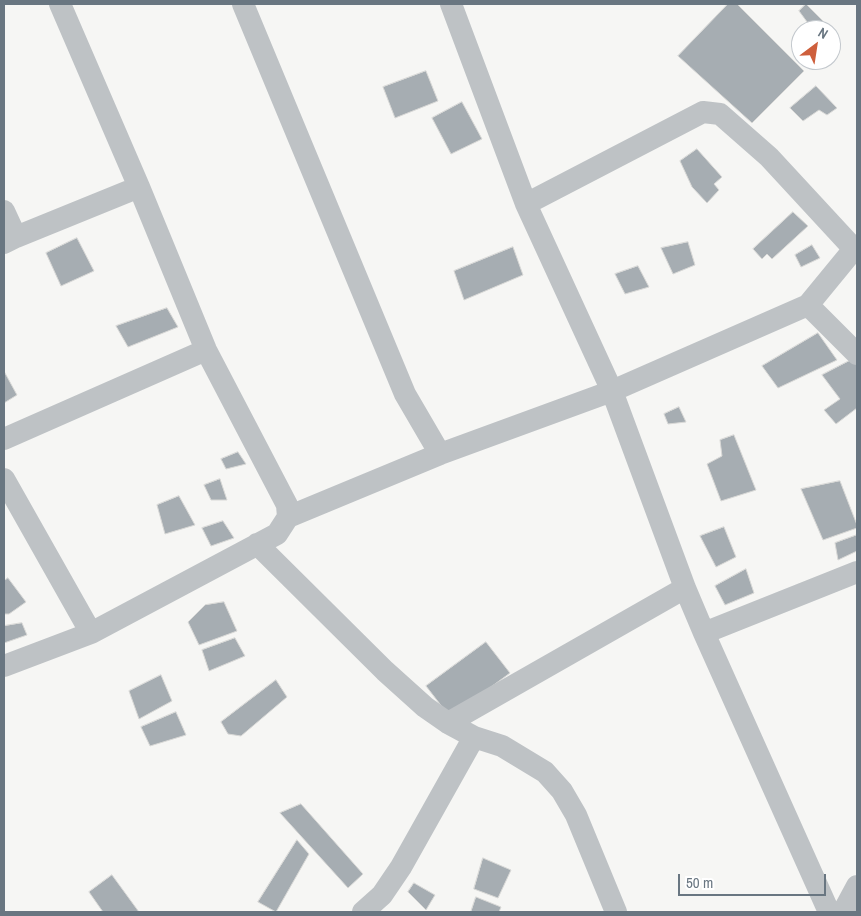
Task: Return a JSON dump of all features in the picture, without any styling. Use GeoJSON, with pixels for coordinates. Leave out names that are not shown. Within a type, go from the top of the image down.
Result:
{"type":"FeatureCollection","features":[{"type":"Feature","properties":{"kind":"street"},"geometry":{"type":"LineString","coordinates":[[60,4],[139,187],[206,350],[287,505],[288,517]]}},
{"type":"Feature","properties":{"kind":"street"},"geometry":{"type":"LineString","coordinates":[[243,4],[405,394],[440,454]]}},
{"type":"Feature","properties":{"kind":"street"},"geometry":{"type":"LineString","coordinates":[[451,4],[526,204],[612,391],[685,588],[828,912]]}},
{"type":"Feature","properties":{"kind":"street"},"geometry":{"type":"LineString","coordinates":[[4,666],[92,633],[277,534],[288,517],[440,454],[612,391],[808,305],[856,248],[769,157],[720,114],[703,112],[526,204]]}},
{"type":"Feature","properties":{"kind":"street"},"geometry":{"type":"LineString","coordinates":[[4,211],[10,240],[139,187]]}},
{"type":"Feature","properties":{"kind":"street"},"geometry":{"type":"LineString","coordinates":[[808,305],[857,354]]}},
{"type":"Feature","properties":{"kind":"street"},"geometry":{"type":"LineString","coordinates":[[4,439],[206,350]]}},
{"type":"Feature","properties":{"kind":"street"},"geometry":{"type":"LineString","coordinates":[[4,479],[92,633]]}},
{"type":"Feature","properties":{"kind":"street"},"geometry":{"type":"LineString","coordinates":[[257,544],[385,671],[425,707],[448,723],[474,736],[502,746],[545,772],[562,791],[576,815],[616,912]]}},
{"type":"Feature","properties":{"kind":"street"},"geometry":{"type":"LineString","coordinates":[[704,633],[857,572]]}},
{"type":"Feature","properties":{"kind":"street"},"geometry":{"type":"LineString","coordinates":[[448,723],[685,588]]}},
{"type":"Feature","properties":{"kind":"street"},"geometry":{"type":"LineString","coordinates":[[363,912],[382,895],[401,867],[474,736]]}},
{"type":"Feature","properties":{"kind":"street"},"geometry":{"type":"LineString","coordinates":[[843,912],[857,886]]}},
{"type":"Feature","properties":{"kind":"building"},"geometry":{"type":"Polygon","coordinates":[[[728,4],[737,4],[791,58],[791,70],[804,71],[752,123],[678,56],[728,4]]]}},
{"type":"Feature","properties":{"kind":"building"},"geometry":{"type":"Polygon","coordinates":[[[806,4],[822,20],[806,20],[799,11],[806,4]]]}},
{"type":"Feature","properties":{"kind":"building"},"geometry":{"type":"Polygon","coordinates":[[[426,71],[438,101],[395,118],[383,87],[426,71]]]}},
{"type":"Feature","properties":{"kind":"building"},"geometry":{"type":"Polygon","coordinates":[[[816,86],[837,108],[827,115],[819,110],[803,121],[790,108],[816,86]]]}},
{"type":"Feature","properties":{"kind":"building"},"geometry":{"type":"Polygon","coordinates":[[[462,102],[482,139],[451,154],[432,118],[462,102]]]}},
{"type":"Feature","properties":{"kind":"building"},"geometry":{"type":"Polygon","coordinates":[[[697,149],[722,177],[714,184],[719,190],[707,203],[692,187],[680,161],[697,149]]]}},
{"type":"Feature","properties":{"kind":"building"},"geometry":{"type":"Polygon","coordinates":[[[793,212],[808,226],[772,259],[767,254],[762,259],[753,249],[793,212]]]}},
{"type":"Feature","properties":{"kind":"building"},"geometry":{"type":"Polygon","coordinates":[[[77,238],[94,271],[61,286],[46,253],[77,238]]]}},
{"type":"Feature","properties":{"kind":"building"},"geometry":{"type":"Polygon","coordinates":[[[688,242],[695,265],[673,274],[661,248],[688,242]]]}},
{"type":"Feature","properties":{"kind":"building"},"geometry":{"type":"Polygon","coordinates":[[[812,245],[820,258],[801,267],[795,255],[812,245]]]}},
{"type":"Feature","properties":{"kind":"building"},"geometry":{"type":"Polygon","coordinates":[[[513,247],[523,275],[464,300],[454,271],[513,247]]]}},
{"type":"Feature","properties":{"kind":"building"},"geometry":{"type":"Polygon","coordinates":[[[638,266],[649,287],[625,294],[615,274],[638,266]]]}},
{"type":"Feature","properties":{"kind":"building"},"geometry":{"type":"Polygon","coordinates":[[[167,308],[178,327],[128,347],[116,326],[167,308]]]}},
{"type":"Feature","properties":{"kind":"building"},"geometry":{"type":"Polygon","coordinates":[[[818,333],[837,360],[778,388],[762,366],[818,333]]]}},
{"type":"Feature","properties":{"kind":"building"},"geometry":{"type":"Polygon","coordinates":[[[853,359],[857,364],[857,408],[836,424],[824,410],[840,399],[822,375],[853,359]]]}},
{"type":"Feature","properties":{"kind":"building"},"geometry":{"type":"Polygon","coordinates":[[[4,374],[17,395],[4,403],[4,374]]]}},
{"type":"Feature","properties":{"kind":"building"},"geometry":{"type":"Polygon","coordinates":[[[679,407],[686,422],[668,424],[664,414],[679,407]]]}},
{"type":"Feature","properties":{"kind":"building"},"geometry":{"type":"Polygon","coordinates":[[[734,435],[756,490],[721,501],[707,464],[722,456],[720,440],[734,435]]]}},
{"type":"Feature","properties":{"kind":"building"},"geometry":{"type":"Polygon","coordinates":[[[238,452],[246,464],[226,469],[221,459],[238,452]]]}},
{"type":"Feature","properties":{"kind":"building"},"geometry":{"type":"Polygon","coordinates":[[[220,479],[227,500],[211,500],[204,485],[220,479]]]}},
{"type":"Feature","properties":{"kind":"building"},"geometry":{"type":"Polygon","coordinates":[[[840,481],[857,528],[823,540],[801,489],[840,481]]]}},
{"type":"Feature","properties":{"kind":"building"},"geometry":{"type":"Polygon","coordinates":[[[179,496],[195,525],[165,534],[157,505],[179,496]]]}},
{"type":"Feature","properties":{"kind":"building"},"geometry":{"type":"Polygon","coordinates":[[[223,521],[234,538],[211,546],[202,528],[223,521]]]}},
{"type":"Feature","properties":{"kind":"building"},"geometry":{"type":"Polygon","coordinates":[[[724,527],[736,557],[716,567],[700,536],[724,527]]]}},
{"type":"Feature","properties":{"kind":"building"},"geometry":{"type":"Polygon","coordinates":[[[857,535],[857,551],[838,560],[835,543],[857,535]]]}},
{"type":"Feature","properties":{"kind":"building"},"geometry":{"type":"Polygon","coordinates":[[[746,569],[754,593],[725,605],[715,586],[746,569]]]}},
{"type":"Feature","properties":{"kind":"building"},"geometry":{"type":"Polygon","coordinates":[[[8,578],[26,602],[9,614],[4,614],[4,581],[8,578]]]}},
{"type":"Feature","properties":{"kind":"building"},"geometry":{"type":"Polygon","coordinates":[[[224,602],[237,631],[199,645],[188,622],[205,605],[224,602]]]}},
{"type":"Feature","properties":{"kind":"building"},"geometry":{"type":"Polygon","coordinates":[[[22,623],[27,635],[4,643],[4,626],[22,623]]]}},
{"type":"Feature","properties":{"kind":"building"},"geometry":{"type":"Polygon","coordinates":[[[235,638],[245,656],[209,671],[202,650],[235,638]]]}},
{"type":"Feature","properties":{"kind":"building"},"geometry":{"type":"Polygon","coordinates":[[[486,642],[510,673],[450,717],[426,686],[486,642]]]}},
{"type":"Feature","properties":{"kind":"building"},"geometry":{"type":"Polygon","coordinates":[[[161,675],[172,701],[139,719],[129,691],[161,675]]]}},
{"type":"Feature","properties":{"kind":"building"},"geometry":{"type":"Polygon","coordinates":[[[276,680],[287,697],[241,736],[228,734],[221,722],[276,680]]]}},
{"type":"Feature","properties":{"kind":"building"},"geometry":{"type":"Polygon","coordinates":[[[176,712],[186,735],[150,746],[141,727],[176,712]]]}},
{"type":"Feature","properties":{"kind":"building"},"geometry":{"type":"Polygon","coordinates":[[[301,804],[363,874],[348,888],[280,813],[301,804]]]}},
{"type":"Feature","properties":{"kind":"building"},"geometry":{"type":"Polygon","coordinates":[[[297,840],[309,854],[276,912],[258,902],[297,840]]]}},
{"type":"Feature","properties":{"kind":"building"},"geometry":{"type":"Polygon","coordinates":[[[483,858],[511,870],[498,898],[474,889],[483,858]]]}},
{"type":"Feature","properties":{"kind":"building"},"geometry":{"type":"Polygon","coordinates":[[[112,875],[139,912],[103,912],[89,892],[112,875]]]}},
{"type":"Feature","properties":{"kind":"building"},"geometry":{"type":"Polygon","coordinates":[[[414,883],[435,895],[426,910],[408,892],[414,883]]]}},
{"type":"Feature","properties":{"kind":"building"},"geometry":{"type":"Polygon","coordinates":[[[476,897],[501,907],[499,912],[471,912],[476,897]]]}}]}
